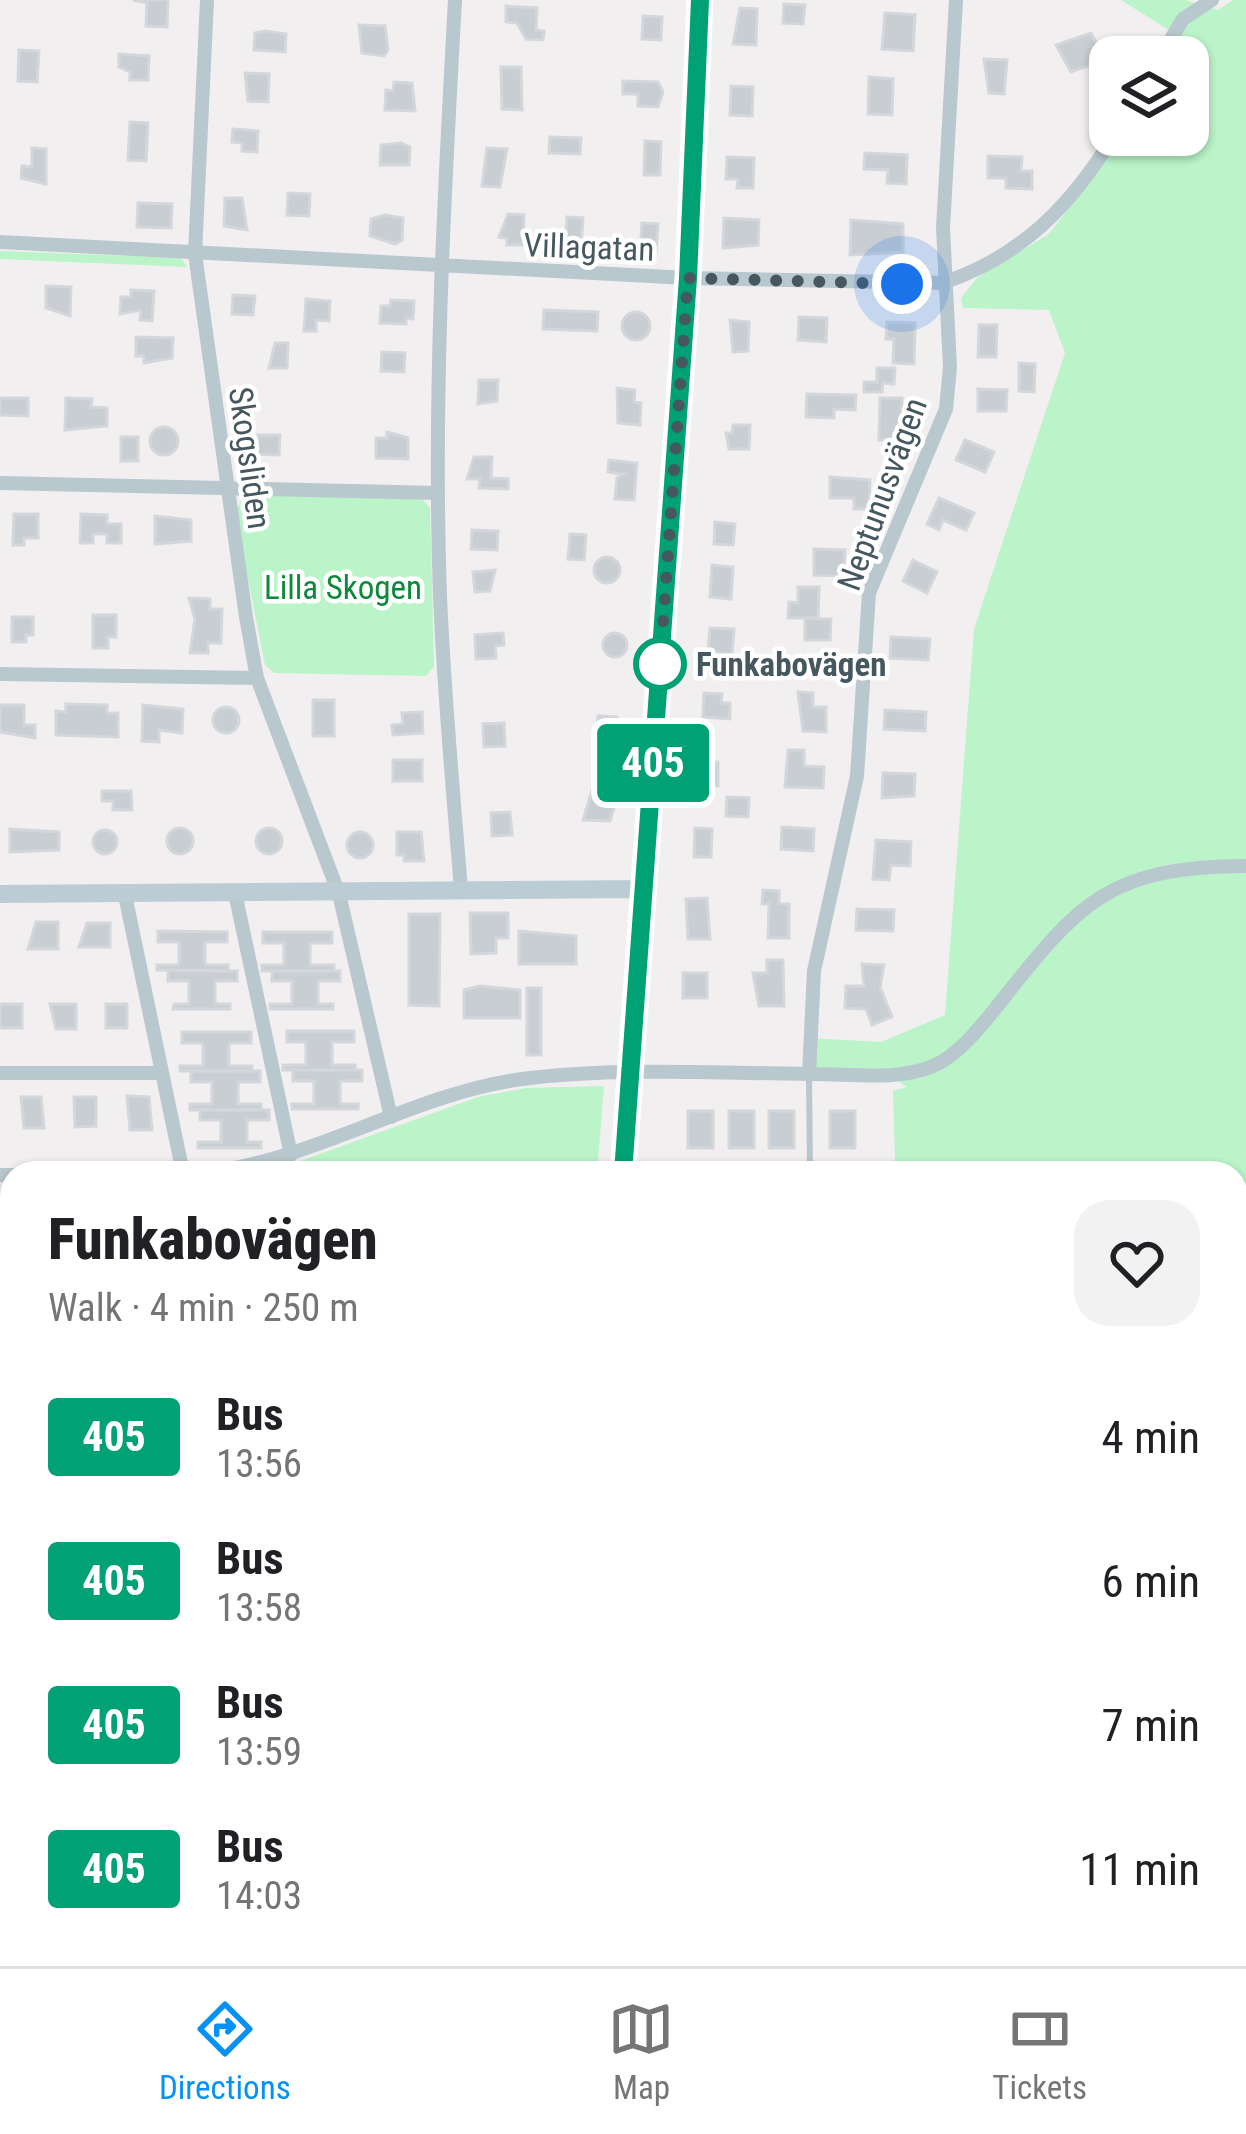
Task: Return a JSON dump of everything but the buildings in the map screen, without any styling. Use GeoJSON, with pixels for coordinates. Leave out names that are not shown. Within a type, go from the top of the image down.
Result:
{"type":"FeatureCollection","features":[{"type":"Feature","properties":{"kind":"main road"},"geometry":{"type":"LineString","coordinates":[[624,1161],[688,278],[700,0]]}},
{"type":"Feature","properties":{"kind":"main road"},"geometry":{"type":"LineString","coordinates":[[0,894],[645,889]]}},
{"type":"Feature","properties":{"kind":"street","name":"Skogsliden"},"geometry":{"type":"LineString","coordinates":[[206,0],[195,254],[257,678],[339,894],[391,1117]]}},
{"type":"Feature","properties":{"kind":"street"},"geometry":{"type":"LineString","coordinates":[[455,0],[438,494],[444,681],[461,889]]}},
{"type":"Feature","properties":{"kind":"street","name":"Neptunusvägen"},"geometry":{"type":"LineString","coordinates":[[809,1074],[814,970],[857,776],[869,593],[946,409],[950,367],[942,283],[956,0]]}},
{"type":"Feature","properties":{"kind":"street"},"geometry":{"type":"LineString","coordinates":[[1173,36],[1183,19],[1212,0]]}},
{"type":"Feature","properties":{"kind":"street","name":"Villagatan"},"geometry":{"type":"LineString","coordinates":[[0,242],[444,268],[942,283],[981,271],[1044,228],[1098,156]]}},
{"type":"Feature","properties":{"kind":"street"},"geometry":{"type":"LineString","coordinates":[[0,483],[438,494]]}},
{"type":"Feature","properties":{"kind":"street"},"geometry":{"type":"LineString","coordinates":[[0,674],[257,678]]}},
{"type":"Feature","properties":{"kind":"street"},"geometry":{"type":"LineString","coordinates":[[274,1161],[478,1088],[633,1072],[887,1074],[934,1066],[990,1016],[1069,919],[1125,880],[1178,866],[1246,866]]}},
{"type":"Feature","properties":{"kind":"street"},"geometry":{"type":"LineString","coordinates":[[235,893],[291,1155]]}},
{"type":"Feature","properties":{"kind":"street"},"geometry":{"type":"LineString","coordinates":[[124,895],[180,1161]]}},
{"type":"Feature","properties":{"kind":"street"},"geometry":{"type":"LineString","coordinates":[[0,1073],[161,1073]]}},
{"type":"Feature","properties":{"kind":"lane"},"geometry":{"type":"LineString","coordinates":[[809,1074],[810,1161]]}},
{"type":"Feature","properties":{"kind":"green space"},"geometry":{"type":"Polygon","coordinates":[[[1121,0],[1185,0],[1218,10],[1233,0],[1246,0],[1246,1161],[894,1161],[893,1091],[907,1087],[887,1074],[809,1074],[810,1038],[881,1042],[945,1015],[974,629],[1065,353],[1049,310],[963,308],[961,298],[977,278],[1049,234],[1108,156],[1209,156],[1209,36],[1178,36],[1121,0]]]}},
{"type":"Feature","properties":{"kind":"green space"},"geometry":{"type":"Polygon","coordinates":[[[0,251],[181,258],[187,267],[0,259],[0,251]]]}},
{"type":"Feature","properties":{"kind":"green space","name":"Lilla Skogen"},"geometry":{"type":"Polygon","coordinates":[[[244,495],[422,499],[430,508],[434,666],[426,676],[274,673],[265,665],[235,513],[244,495]]]}},
{"type":"Feature","properties":{"kind":"green space"},"geometry":{"type":"Polygon","coordinates":[[[604,1086],[598,1161],[300,1161],[478,1097],[526,1088],[604,1086]]]}},
{"type":"Feature","properties":{"kind":"bus line","name":"405"},"geometry":{"type":"LineString","coordinates":[[624,1161],[688,278],[700,0]]}},
{"type":"Feature","properties":{"kind":"place","name":"Funkabovägen"},"geometry":{"type":"Point","coordinates":[660,664]}},
{"type":"Feature","properties":{"kind":"route"},"geometry":{"type":"LineString","coordinates":[[660,664],[688,278],[902,284]]}}]}
